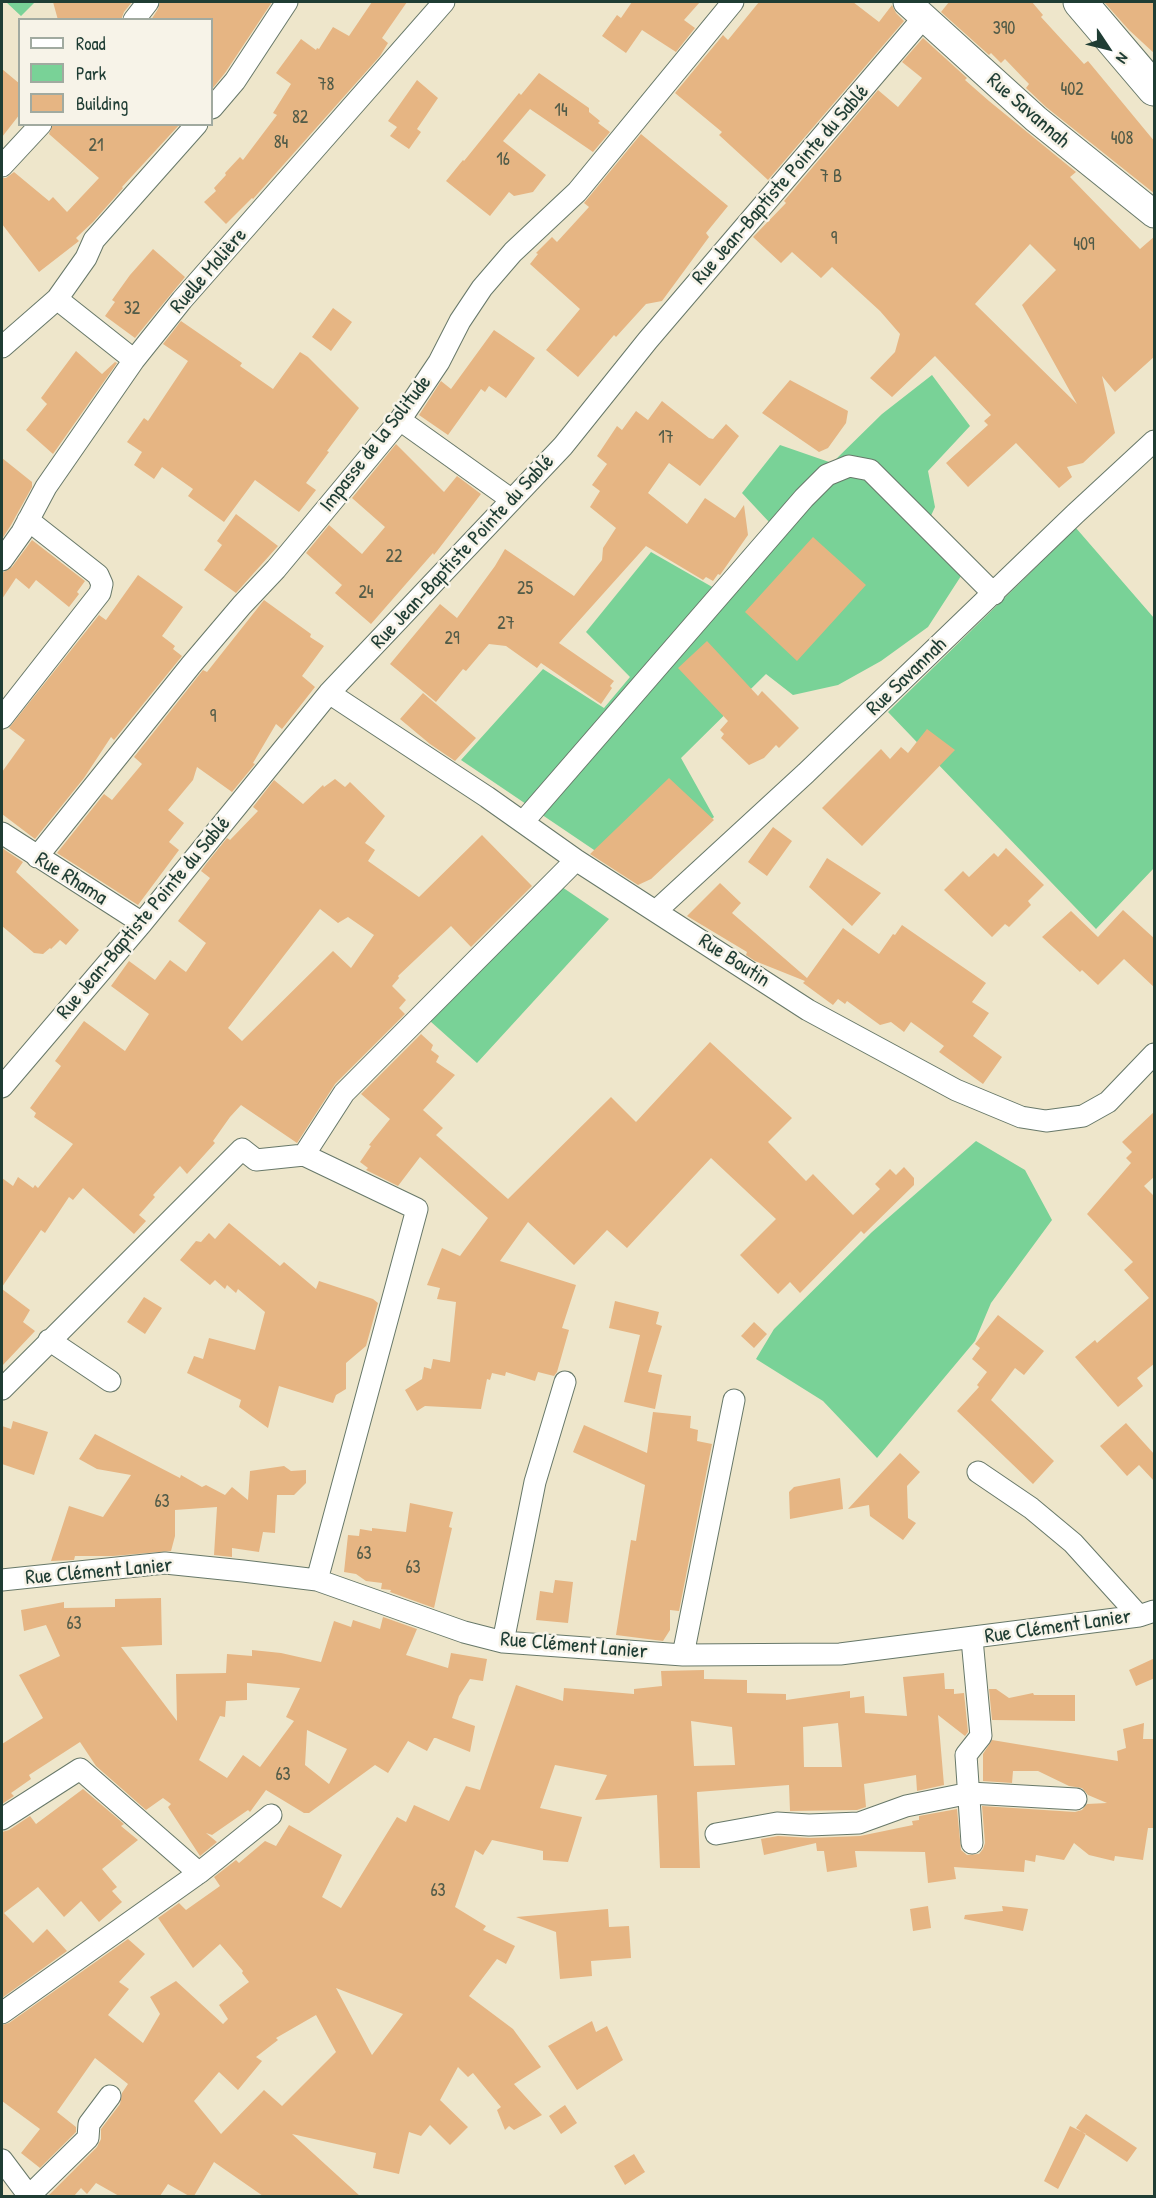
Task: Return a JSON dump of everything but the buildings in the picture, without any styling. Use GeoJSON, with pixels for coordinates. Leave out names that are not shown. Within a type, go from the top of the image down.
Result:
{"type":"FeatureCollection","features":[{"type":"Feature","properties":{"kind":"main road"},"geometry":{"type":"LineString","coordinates":[[1080,2],[1155,89]]}},
{"type":"Feature","properties":{"kind":"street"},"geometry":{"type":"LineString","coordinates":[[136,18],[148,2]]}},
{"type":"Feature","properties":{"kind":"street"},"geometry":{"type":"LineString","coordinates":[[213,107],[235,81],[287,2]]}},
{"type":"Feature","properties":{"kind":"street","name":"Ruelle Molière"},"geometry":{"type":"LineString","coordinates":[[2,560],[22,532],[46,487],[134,360],[182,300],[444,2]]}},
{"type":"Feature","properties":{"kind":"street","name":"Impasse de la Solitude"},"geometry":{"type":"LineString","coordinates":[[37,857],[191,665],[276,569],[400,420],[439,362],[460,321],[482,288],[513,252],[577,192],[734,2]]}},
{"type":"Feature","properties":{"kind":"street","name":"Rue Savannah"},"geometry":{"type":"LineString","coordinates":[[915,9],[1036,119],[1155,214]]}},
{"type":"Feature","properties":{"kind":"street","name":"Rue Jean-Baptiste Pointe du Sablé"},"geometry":{"type":"LineString","coordinates":[[2,1087],[142,923],[329,693],[563,446],[915,9]]}},
{"type":"Feature","properties":{"kind":"street"},"geometry":{"type":"LineString","coordinates":[[2,166],[39,126]]}},
{"type":"Feature","properties":{"kind":"street"},"geometry":{"type":"LineString","coordinates":[[2,347],[57,299],[86,258],[94,240],[195,126]]}},
{"type":"Feature","properties":{"kind":"street"},"geometry":{"type":"LineString","coordinates":[[57,299],[134,360]]}},
{"type":"Feature","properties":{"kind":"street"},"geometry":{"type":"LineString","coordinates":[[400,420],[513,500]]}},
{"type":"Feature","properties":{"kind":"street","name":"Rue Savannah"},"geometry":{"type":"LineString","coordinates":[[657,911],[814,765],[1075,514],[1155,441]]}},
{"type":"Feature","properties":{"kind":"street"},"geometry":{"type":"LineString","coordinates":[[522,822],[804,498],[827,475],[849,466],[870,470],[994,594]]}},
{"type":"Feature","properties":{"kind":"street"},"geometry":{"type":"LineString","coordinates":[[2,718],[100,593],[102,584],[98,575],[28,519]]}},
{"type":"Feature","properties":{"kind":"street","name":"Rue Boutin"},"geometry":{"type":"LineString","coordinates":[[329,693],[576,860],[808,1010],[956,1090],[1021,1117],[1046,1121],[1083,1116],[1108,1102],[1151,1063]]}},
{"type":"Feature","properties":{"kind":"street","name":"Rue Rhama"},"geometry":{"type":"LineString","coordinates":[[2,833],[142,923]]}},
{"type":"Feature","properties":{"kind":"street"},"geometry":{"type":"LineString","coordinates":[[304,1155],[344,1093],[576,860]]}},
{"type":"Feature","properties":{"kind":"street"},"geometry":{"type":"LineString","coordinates":[[2,1389],[242,1149],[256,1161],[304,1155],[417,1209],[317,1580]]}},
{"type":"Feature","properties":{"kind":"street"},"geometry":{"type":"LineString","coordinates":[[49,1340],[110,1381]]}},
{"type":"Feature","properties":{"kind":"street"},"geometry":{"type":"LineString","coordinates":[[503,1642],[535,1482],[565,1382]]}},
{"type":"Feature","properties":{"kind":"street"},"geometry":{"type":"LineString","coordinates":[[683,1655],[734,1400]]}},
{"type":"Feature","properties":{"kind":"street"},"geometry":{"type":"LineString","coordinates":[[978,1472],[1031,1508],[1073,1543],[1147,1613]]}},
{"type":"Feature","properties":{"kind":"street","name":"Rue Clément Lanier"},"geometry":{"type":"LineString","coordinates":[[2,1580],[165,1563],[317,1580],[464,1632],[503,1642],[683,1655],[840,1654],[972,1639],[1147,1613]]}},
{"type":"Feature","properties":{"kind":"street"},"geometry":{"type":"LineString","coordinates":[[972,1639],[981,1736],[966,1755],[972,1843]]}},
{"type":"Feature","properties":{"kind":"street"},"geometry":{"type":"LineString","coordinates":[[2,1820],[80,1769],[199,1873]]}},
{"type":"Feature","properties":{"kind":"street"},"geometry":{"type":"LineString","coordinates":[[716,1834],[777,1823],[809,1825],[859,1822],[906,1806],[970,1792],[1076,1799]]}},
{"type":"Feature","properties":{"kind":"street"},"geometry":{"type":"LineString","coordinates":[[2,2013],[199,1873],[272,1815]]}},
{"type":"Feature","properties":{"kind":"street"},"geometry":{"type":"LineString","coordinates":[[2,2160],[29,2196],[88,2138],[90,2124],[110,2096]]}},
{"type":"Feature","properties":{"kind":"green space"},"geometry":{"type":"Polygon","coordinates":[[[6,2],[35,2],[21,16],[6,2]]]}},
{"type":"Feature","properties":{"kind":"green space"},"geometry":{"type":"Polygon","coordinates":[[[932,375],[970,426],[928,471],[935,507],[923,533],[961,576],[928,627],[881,661],[838,685],[793,695],[766,674],[681,758],[714,817],[649,875],[634,877],[461,760],[543,669],[604,708],[630,677],[586,632],[651,552],[714,588],[783,537],[742,493],[780,445],[832,463],[882,414],[932,375]]]}},
{"type":"Feature","properties":{"kind":"green space"},"geometry":{"type":"Polygon","coordinates":[[[1076,528],[1154,618],[1154,868],[1096,929],[888,712],[1076,528]]]}},
{"type":"Feature","properties":{"kind":"green space"},"geometry":{"type":"Polygon","coordinates":[[[562,887],[609,919],[477,1063],[430,1021],[562,887]]]}},
{"type":"Feature","properties":{"kind":"green space"},"geometry":{"type":"Polygon","coordinates":[[[976,1141],[1025,1170],[1052,1220],[991,1303],[975,1341],[877,1458],[823,1401],[756,1359],[774,1329],[872,1232],[976,1141]]]}}]}
